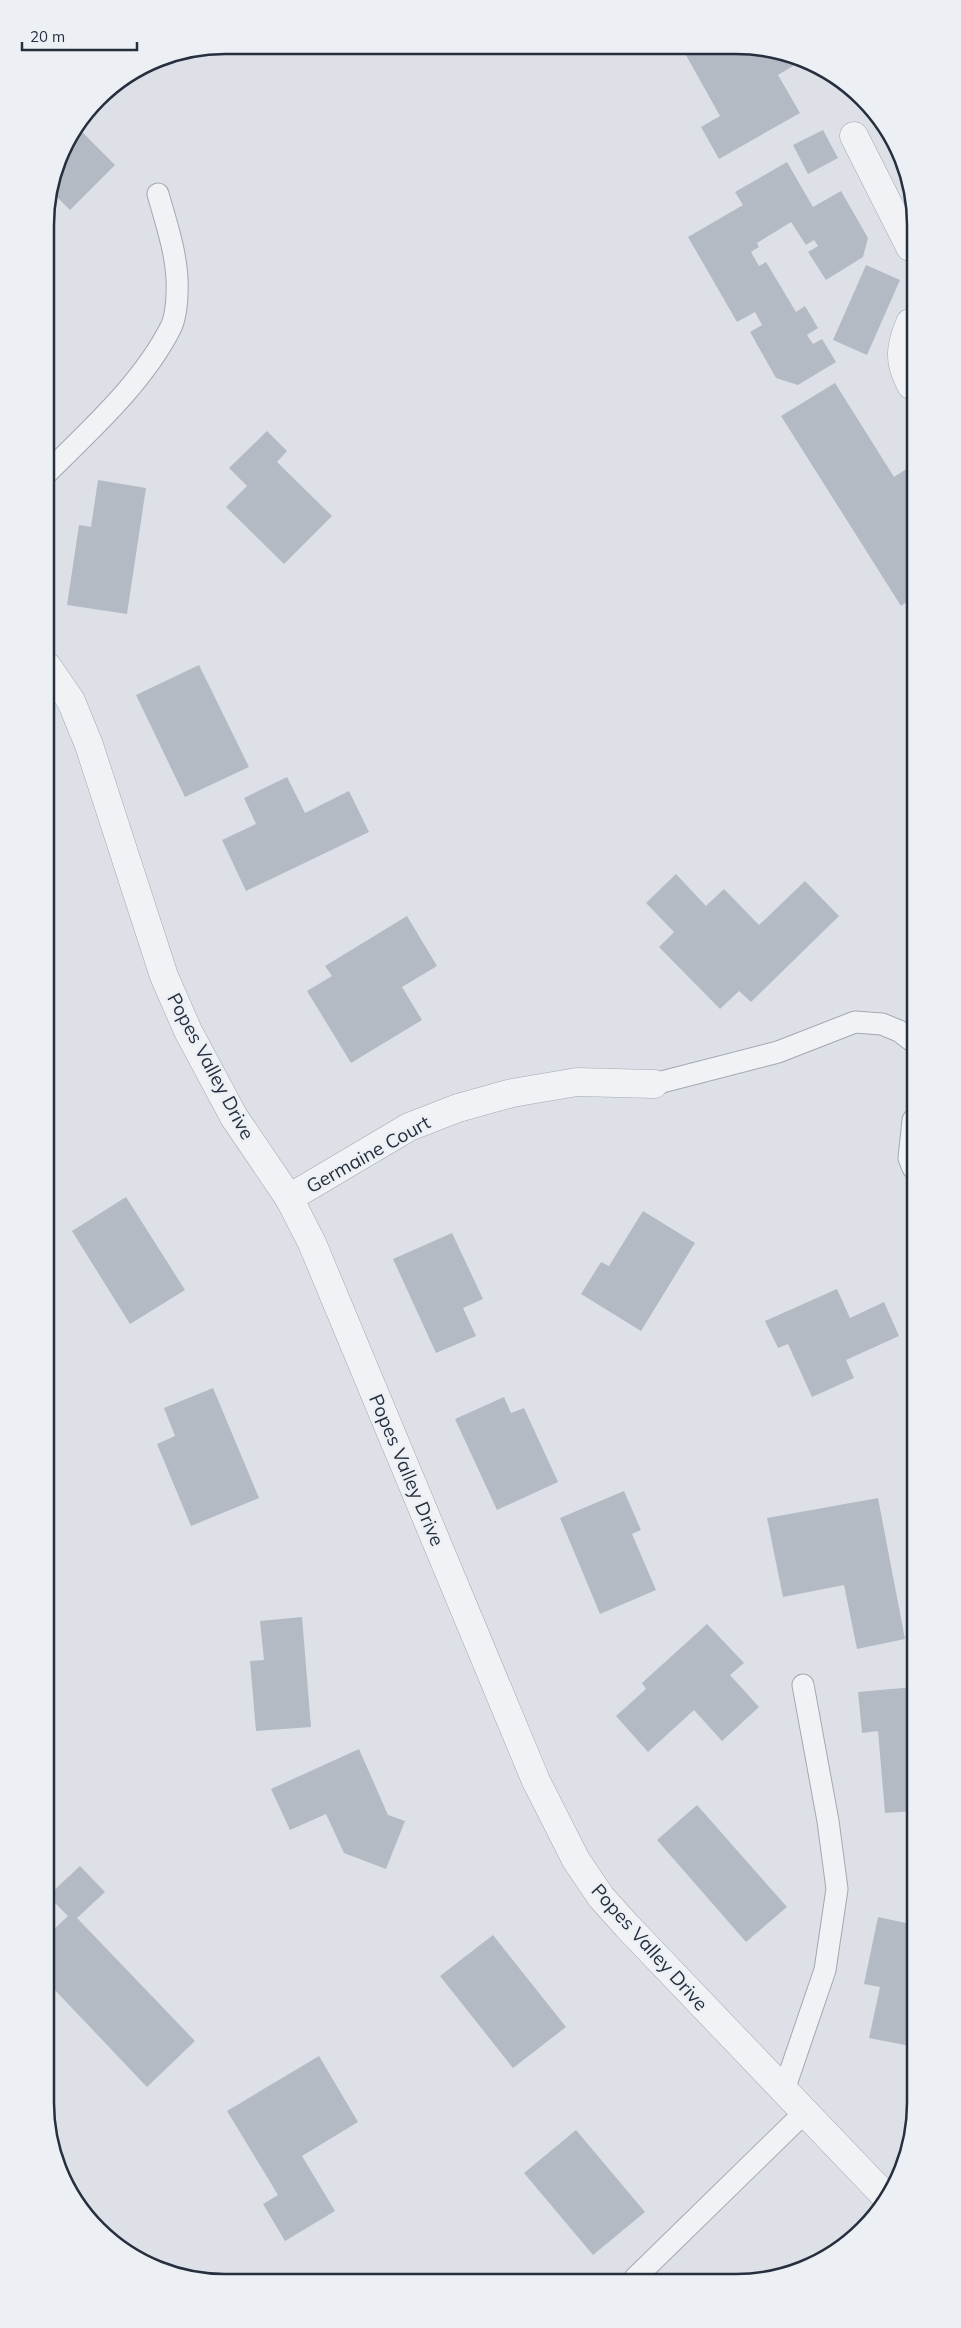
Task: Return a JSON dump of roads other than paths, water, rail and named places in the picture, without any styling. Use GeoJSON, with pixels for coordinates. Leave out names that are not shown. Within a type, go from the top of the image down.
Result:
{"type":"FeatureCollection","features":[{"type":"Feature","properties":{"kind":"street"},"geometry":{"type":"LineString","coordinates":[[854,136],[907,241]]}},
{"type":"Feature","properties":{"kind":"street"},"geometry":{"type":"LineString","coordinates":[[907,331],[902,344],[902,369],[907,379]]}},
{"type":"Feature","properties":{"kind":"street","name":"Popes Valley Drive"},"geometry":{"type":"LineString","coordinates":[[54,676],[71,701],[90,744],[164,976],[188,1031],[234,1117],[289,1198],[316,1252],[536,1782],[576,1860],[608,1904],[882,2192]]}},
{"type":"Feature","properties":{"kind":"street","name":"Germaine Court"},"geometry":{"type":"LineString","coordinates":[[289,1198],[409,1127],[458,1108],[512,1093],[577,1082],[654,1084]]}},
{"type":"Feature","properties":{"kind":"lane"},"geometry":{"type":"LineString","coordinates":[[54,466],[111,408],[152,358],[172,326],[178,294],[174,254],[158,194]]}},
{"type":"Feature","properties":{"kind":"lane"},"geometry":{"type":"LineString","coordinates":[[654,1084],[778,1052],[855,1022],[882,1024],[899,1030],[907,1037]]}},
{"type":"Feature","properties":{"kind":"lane"},"geometry":{"type":"LineString","coordinates":[[784,2090],[825,1970],[836,1889],[828,1821],[803,1684]]}},
{"type":"Feature","properties":{"kind":"lane"},"geometry":{"type":"LineString","coordinates":[[639,2274],[805,2112]]}}]}
